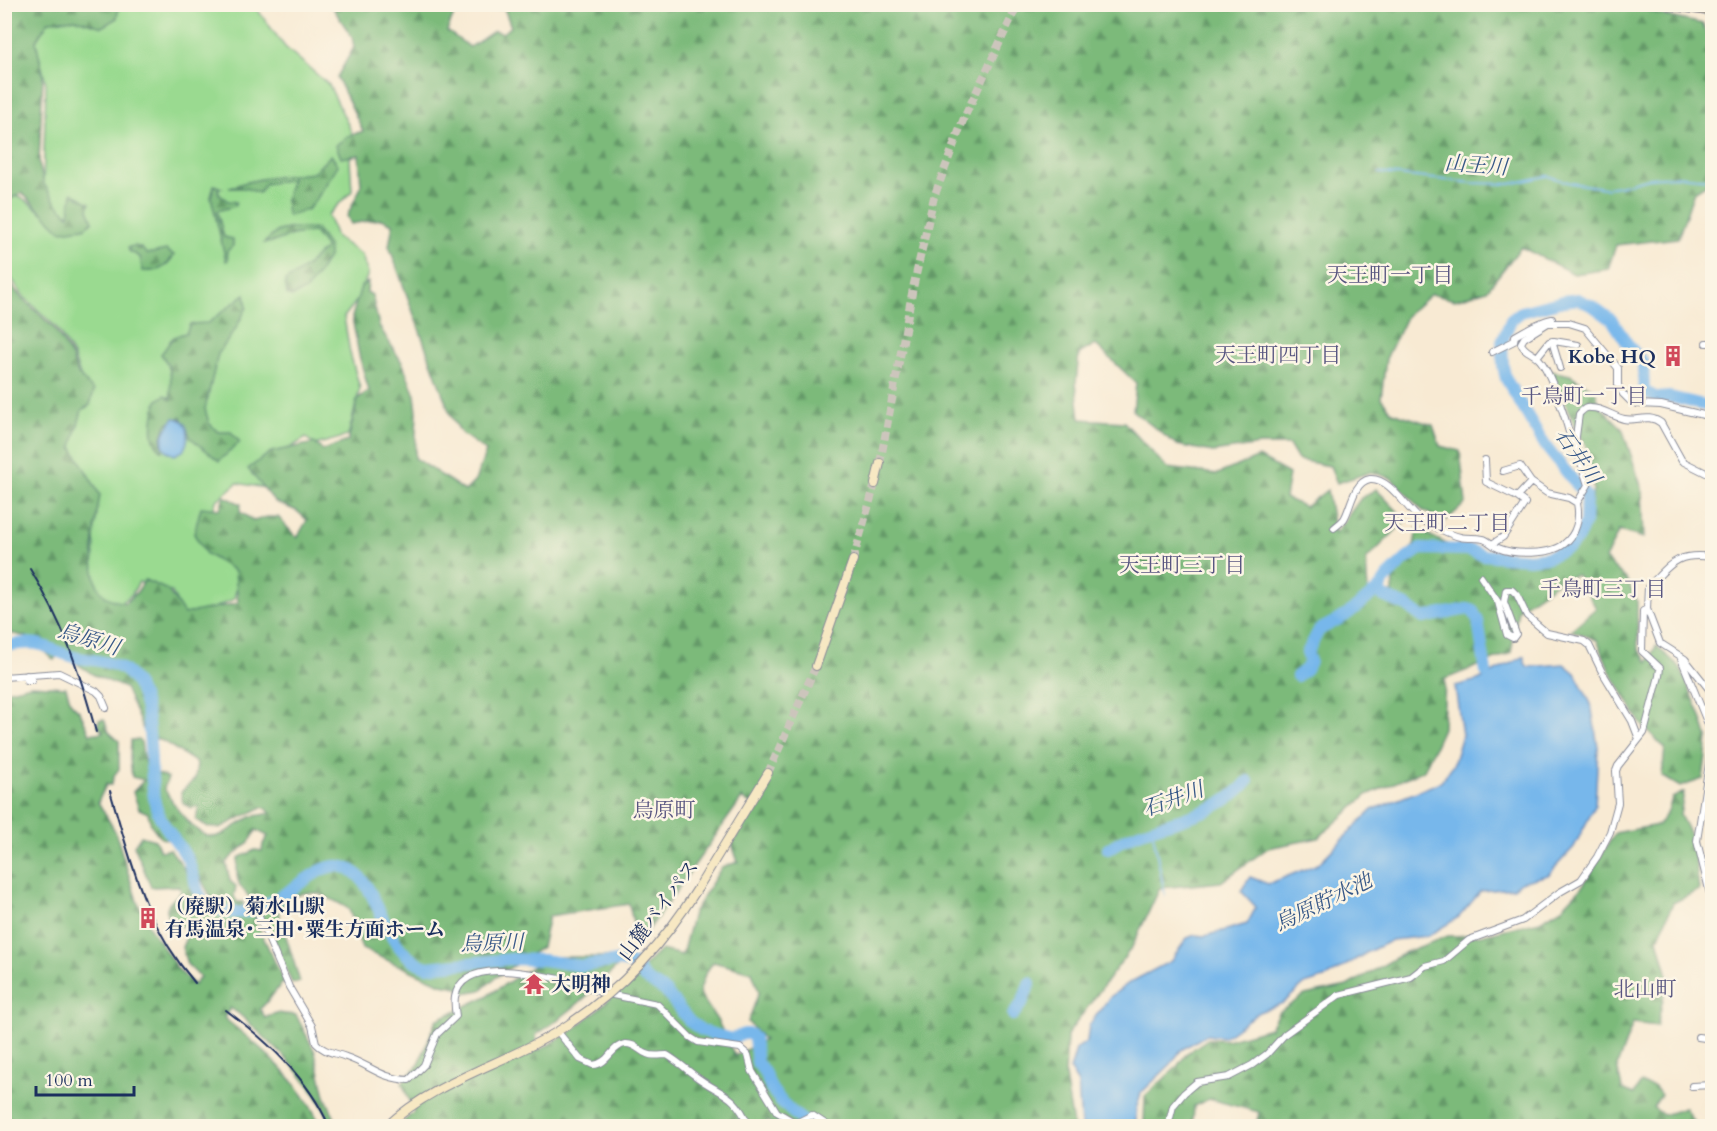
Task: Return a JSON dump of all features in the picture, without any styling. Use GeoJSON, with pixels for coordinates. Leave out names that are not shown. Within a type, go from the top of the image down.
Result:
{"type":"FeatureCollection","features":[{"type":"Feature","properties":{"kind":"highway"},"geometry":{"type":"LineString","coordinates":[[1669,4],[1713,10]]}},
{"type":"Feature","properties":{"kind":"street"},"geometry":{"type":"LineString","coordinates":[[1493,351],[1544,321],[1557,319],[1585,328],[1618,368],[1618,385],[1630,401],[1638,404],[1661,405],[1713,417]]}},
{"type":"Feature","properties":{"kind":"street"},"geometry":{"type":"LineString","coordinates":[[1334,528],[1343,522],[1351,498],[1364,482],[1371,479],[1381,481],[1394,491],[1419,518],[1460,537],[1486,539],[1497,548],[1530,552],[1557,549],[1567,542],[1577,526],[1579,512],[1577,502],[1588,485],[1554,389],[1537,357],[1523,348],[1521,343],[1524,338],[1548,323],[1569,324]]}},
{"type":"Feature","properties":{"kind":"street"},"geometry":{"type":"LineString","coordinates":[[1537,357],[1552,341],[1578,345]]}},
{"type":"Feature","properties":{"kind":"street"},"geometry":{"type":"LineString","coordinates":[[1552,341],[1560,368]]}},
{"type":"Feature","properties":{"kind":"street"},"geometry":{"type":"LineString","coordinates":[[1575,444],[1579,414],[1586,408],[1595,408],[1626,420],[1648,417],[1661,423],[1682,460],[1713,476]]}},
{"type":"Feature","properties":{"kind":"street"},"geometry":{"type":"LineString","coordinates":[[1485,460],[1486,482],[1525,503],[1503,537],[1492,544]]}},
{"type":"Feature","properties":{"kind":"street"},"geometry":{"type":"LineString","coordinates":[[875,484],[880,463]]}},
{"type":"Feature","properties":{"kind":"street"},"geometry":{"type":"LineString","coordinates":[[1503,471],[1520,466],[1531,482],[1547,493],[1577,502]]}},
{"type":"Feature","properties":{"kind":"street"},"geometry":{"type":"LineString","coordinates":[[1517,497],[1531,482]]}},
{"type":"Feature","properties":{"kind":"street"},"geometry":{"type":"LineString","coordinates":[[1713,557],[1692,556],[1675,559],[1648,587],[1647,609],[1660,643],[1685,659],[1713,693]]}},
{"type":"Feature","properties":{"kind":"street"},"geometry":{"type":"LineString","coordinates":[[816,666],[853,560]]}},
{"type":"Feature","properties":{"kind":"street"},"geometry":{"type":"LineString","coordinates":[[1481,578],[1498,602],[1507,635],[1513,638],[1516,634],[1504,602],[1506,591],[1512,590],[1517,595],[1527,616],[1547,633],[1584,641],[1589,645],[1601,670],[1632,721],[1639,739]]}},
{"type":"Feature","properties":{"kind":"street"},"geometry":{"type":"LineString","coordinates":[[1168,1126],[1173,1106],[1197,1082],[1229,1077],[1252,1065],[1267,1054],[1285,1034],[1339,995],[1411,977],[1425,966],[1444,961],[1469,940],[1523,920],[1560,892],[1581,880],[1597,857],[1610,832],[1618,803],[1616,771],[1618,766],[1648,724],[1660,668],[1642,651],[1643,611],[1647,609]]}},
{"type":"Feature","properties":{"kind":"street"},"geometry":{"type":"LineString","coordinates":[[1680,656],[1713,734]]}},
{"type":"Feature","properties":{"kind":"street"},"geometry":{"type":"LineString","coordinates":[[4,677],[29,677],[53,672],[67,675],[101,696],[106,708]]}},
{"type":"Feature","properties":{"kind":"street"},"geometry":{"type":"LineString","coordinates":[[1713,744],[1698,841],[1713,902]]}},
{"type":"Feature","properties":{"kind":"street","name":"山麓バイパス"},"geometry":{"type":"LineString","coordinates":[[387,1126],[415,1105],[441,1090],[532,1047],[558,1032],[605,998],[630,976],[653,951],[698,888],[768,773]]}},
{"type":"Feature","properties":{"kind":"street"},"geometry":{"type":"LineString","coordinates":[[259,917],[288,987],[312,1026],[316,1043],[331,1053],[346,1056],[395,1079],[409,1080],[424,1065],[437,1034],[456,1016],[454,999],[459,985],[476,974],[516,971],[575,982],[603,993],[657,1004],[694,1041],[740,1048],[748,1055],[752,1071],[777,1112],[798,1123],[812,1115],[829,1126]]}},
{"type":"Feature","properties":{"kind":"street"},"geometry":{"type":"LineString","coordinates":[[558,1032],[580,1059],[593,1065],[605,1061],[621,1045],[627,1044],[651,1056],[667,1054],[707,1084],[735,1101],[749,1126]]}},
{"type":"Feature","properties":{"kind":"street"},"geometry":{"type":"LineString","coordinates":[[1698,1036],[1713,1039]]}},
{"type":"Feature","properties":{"kind":"street"},"geometry":{"type":"LineString","coordinates":[[1692,1086],[1713,1085]]}},
{"type":"Feature","properties":{"kind":"green space"},"geometry":{"type":"Polygon","coordinates":[[[5,4],[119,5],[117,18],[102,27],[76,19],[49,21],[36,41],[43,75],[39,163],[44,184],[56,203],[69,215],[72,193],[90,203],[88,209],[93,221],[84,228],[61,231],[22,193],[5,202],[5,4]]]}},
{"type":"Feature","properties":{"kind":"green space"},"geometry":{"type":"Polygon","coordinates":[[[114,4],[254,5],[285,47],[329,85],[354,137],[350,160],[352,191],[328,215],[336,237],[362,255],[368,274],[358,299],[344,317],[350,353],[360,388],[348,436],[315,445],[306,438],[285,451],[264,488],[237,483],[216,501],[208,527],[240,574],[234,599],[201,614],[182,614],[172,592],[139,582],[132,594],[120,604],[106,600],[91,581],[95,546],[91,521],[68,442],[74,424],[80,375],[73,355],[56,327],[24,297],[5,269],[5,195],[21,197],[63,228],[68,217],[43,189],[46,83],[34,36],[46,15],[114,4]]]}},
{"type":"Feature","properties":{"kind":"green space"},"geometry":{"type":"Polygon","coordinates":[[[491,4],[1629,4],[1665,16],[1703,24],[1712,48],[1712,186],[1710,182],[1694,192],[1678,238],[1616,245],[1608,269],[1574,274],[1521,247],[1487,290],[1455,300],[1431,294],[1407,315],[1386,359],[1381,398],[1392,412],[1433,425],[1440,446],[1460,451],[1466,503],[1444,522],[1422,510],[1391,478],[1371,472],[1337,483],[1330,466],[1298,460],[1289,445],[1260,445],[1213,452],[1177,445],[1133,411],[1136,383],[1095,344],[1079,354],[1076,383],[1080,419],[1124,422],[1167,468],[1218,474],[1259,457],[1289,474],[1285,498],[1305,507],[1327,490],[1335,534],[1361,498],[1376,489],[1406,520],[1366,560],[1368,592],[1393,593],[1393,564],[1414,546],[1417,529],[1460,551],[1506,563],[1547,558],[1572,547],[1588,523],[1593,490],[1588,450],[1551,371],[1570,375],[1595,390],[1600,406],[1622,428],[1642,489],[1644,538],[1619,531],[1605,559],[1626,579],[1637,601],[1638,649],[1648,662],[1656,646],[1680,667],[1708,739],[1703,779],[1680,787],[1662,776],[1665,748],[1641,724],[1611,673],[1597,640],[1571,630],[1596,608],[1577,575],[1564,578],[1518,609],[1511,653],[1445,679],[1443,728],[1424,770],[1367,795],[1318,838],[1268,848],[1221,882],[1160,888],[1132,947],[1067,1035],[1065,1076],[1073,1126],[777,1126],[767,1121],[765,1126],[398,1126],[414,1112],[402,1083],[419,1064],[436,1020],[487,996],[547,957],[626,957],[583,999],[536,1035],[538,1051],[572,1031],[661,950],[682,955],[693,913],[722,867],[738,862],[732,844],[754,807],[742,798],[638,945],[629,904],[549,916],[542,947],[496,977],[481,990],[464,993],[457,987],[441,984],[362,949],[349,909],[325,896],[311,893],[295,896],[278,910],[300,982],[292,983],[260,915],[255,920],[285,983],[281,984],[260,1009],[265,1018],[276,1013],[296,1015],[315,1052],[325,1096],[338,1126],[332,1126],[315,1094],[292,1065],[252,1025],[230,1008],[224,1018],[266,1053],[292,1080],[303,1094],[321,1126],[5,1126],[5,691],[31,685],[66,687],[71,703],[80,712],[90,734],[103,732],[98,725],[99,720],[104,719],[109,732],[119,741],[119,769],[111,785],[106,785],[98,802],[115,831],[137,901],[148,925],[177,968],[194,985],[200,977],[187,964],[182,947],[191,926],[170,926],[167,914],[168,906],[182,891],[178,886],[151,887],[134,845],[141,836],[155,840],[160,851],[170,849],[186,872],[198,903],[214,914],[236,917],[244,916],[257,909],[239,884],[238,858],[255,850],[262,851],[268,836],[256,830],[247,844],[226,863],[230,881],[236,886],[234,896],[237,902],[243,902],[242,911],[224,908],[211,897],[192,863],[194,858],[182,843],[161,838],[151,825],[148,813],[139,809],[133,792],[144,780],[132,777],[131,740],[141,742],[147,766],[168,778],[164,788],[186,820],[202,833],[210,837],[218,836],[251,817],[270,813],[262,807],[220,828],[208,827],[196,820],[199,806],[191,808],[183,803],[181,792],[195,779],[197,763],[163,741],[146,736],[125,688],[94,675],[67,657],[57,655],[54,660],[27,637],[5,632],[4,275],[20,296],[54,328],[72,357],[78,374],[94,391],[90,405],[82,410],[72,447],[100,495],[94,546],[95,574],[98,586],[110,599],[125,603],[137,592],[145,580],[168,590],[184,614],[238,603],[235,571],[206,554],[194,534],[201,507],[220,509],[224,496],[241,504],[240,512],[254,521],[267,517],[278,517],[297,538],[307,520],[297,511],[275,502],[248,469],[271,452],[314,443],[323,450],[348,441],[358,398],[369,391],[352,317],[361,286],[368,282],[367,292],[372,295],[379,326],[403,364],[415,395],[417,412],[415,458],[465,491],[475,481],[486,451],[461,433],[450,414],[389,246],[393,224],[381,219],[351,224],[347,216],[361,187],[359,155],[341,158],[336,145],[348,136],[363,131],[337,77],[354,47],[352,37],[331,5],[462,5],[457,7],[447,31],[470,47],[494,31],[502,33],[511,27],[504,8],[493,10],[491,4]],[[713,962],[705,974],[699,993],[717,1020],[735,1056],[764,1040],[748,1022],[759,992],[752,972],[713,962]]]}},
{"type":"Feature","properties":{"kind":"green space"},"geometry":{"type":"Polygon","coordinates":[[[331,155],[338,165],[316,200],[308,209],[288,216],[286,202],[292,179],[265,184],[259,193],[245,188],[229,188],[260,179],[313,173],[331,155]]]}},
{"type":"Feature","properties":{"kind":"green space"},"geometry":{"type":"Polygon","coordinates":[[[214,185],[222,188],[218,189],[219,194],[228,201],[236,202],[235,206],[217,211],[224,237],[233,239],[233,246],[227,251],[228,260],[226,261],[211,197],[214,185]]]}},
{"type":"Feature","properties":{"kind":"green space"},"geometry":{"type":"Polygon","coordinates":[[[291,228],[316,229],[329,247],[329,255],[306,290],[291,297],[287,295],[285,281],[306,267],[326,248],[314,232],[295,234],[274,242],[264,243],[278,231],[291,228]]]}},
{"type":"Feature","properties":{"kind":"green space"},"geometry":{"type":"Polygon","coordinates":[[[135,246],[147,254],[166,250],[174,255],[162,268],[143,271],[140,257],[129,251],[128,247],[135,246]]]}},
{"type":"Feature","properties":{"kind":"green space"},"geometry":{"type":"Polygon","coordinates":[[[245,294],[247,307],[235,330],[218,354],[205,409],[209,423],[218,432],[231,432],[240,442],[219,461],[191,438],[181,417],[166,424],[161,440],[163,451],[155,442],[152,428],[157,401],[165,395],[171,399],[170,371],[161,354],[173,338],[186,333],[190,324],[208,323],[245,294]]]}},
{"type":"Feature","properties":{"kind":"green space"},"geometry":{"type":"Polygon","coordinates":[[[1684,792],[1680,815],[1693,841],[1699,890],[1673,903],[1658,939],[1668,976],[1657,1026],[1633,1023],[1617,1066],[1622,1089],[1634,1094],[1641,1083],[1655,1087],[1661,1095],[1653,1107],[1663,1115],[1685,1108],[1696,1126],[1256,1126],[1259,1112],[1209,1099],[1194,1106],[1195,1126],[1144,1126],[1145,1096],[1176,1068],[1187,1053],[1208,1039],[1227,1040],[1270,1028],[1278,1013],[1305,995],[1347,986],[1406,952],[1448,936],[1481,935],[1540,921],[1562,908],[1582,887],[1615,833],[1658,825],[1668,812],[1672,798],[1684,792]]]}},
{"type":"Feature","properties":{"kind":"water"},"geometry":{"type":"Polygon","coordinates":[[[174,418],[184,422],[188,431],[183,451],[175,455],[165,448],[163,443],[164,433],[174,418]]]}},
{"type":"Feature","properties":{"kind":"water"},"geometry":{"type":"Polygon","coordinates":[[[1525,656],[1525,663],[1528,667],[1564,664],[1575,673],[1591,704],[1598,747],[1595,806],[1574,847],[1548,875],[1521,882],[1514,888],[1481,891],[1459,917],[1428,936],[1392,940],[1327,977],[1305,984],[1283,1003],[1259,1012],[1224,1037],[1206,1035],[1181,1050],[1171,1064],[1141,1093],[1136,1109],[1136,1126],[1081,1126],[1078,1083],[1070,1070],[1076,1049],[1087,1041],[1089,1025],[1110,997],[1129,983],[1171,961],[1187,938],[1195,935],[1205,936],[1247,924],[1256,907],[1241,891],[1250,877],[1268,884],[1318,864],[1372,810],[1441,782],[1453,765],[1462,735],[1455,686],[1478,680],[1525,656]]]}},
{"type":"Feature","properties":{"kind":"waterway","name":"山王川"},"geometry":{"type":"LineString","coordinates":[[1379,173],[1473,183],[1510,184],[1547,176],[1571,183],[1605,188],[1648,178],[1675,176],[1712,179]]}},
{"type":"Feature","properties":{"kind":"waterway","name":"石井川"},"geometry":{"type":"LineString","coordinates":[[1297,676],[1306,669],[1310,661],[1307,653],[1319,630],[1358,606],[1379,589],[1388,576],[1406,559],[1420,549],[1468,550],[1483,555],[1529,559],[1548,557],[1571,546],[1578,538],[1585,523],[1586,496],[1546,447],[1506,379],[1502,342],[1511,320],[1521,312],[1578,299],[1612,320],[1643,362],[1644,391],[1657,398],[1670,397],[1712,407]]}},
{"type":"Feature","properties":{"kind":"waterway","name":"烏原貯水池"},"geometry":{"type":"LineString","coordinates":[[1379,589],[1383,596],[1407,606],[1423,618],[1467,609],[1473,611],[1478,621],[1486,672]]}},
{"type":"Feature","properties":{"kind":"waterway","name":"烏原川"},"geometry":{"type":"LineString","coordinates":[[4,646],[37,644],[74,657],[114,665],[132,678],[141,693],[146,711],[156,807],[162,821],[187,858],[198,891],[206,902],[226,912],[250,911],[273,901],[321,870],[338,866],[352,871],[363,881],[398,945],[410,958],[427,967],[511,959],[543,960],[582,966],[618,961],[635,964],[644,978],[665,991],[690,1022],[703,1031],[731,1039],[750,1034],[754,1038],[757,1063],[771,1088],[790,1110],[812,1126]]}},
{"type":"Feature","properties":{"kind":"waterway","name":"石井川"},"geometry":{"type":"LineString","coordinates":[[1108,849],[1125,839],[1217,805],[1234,795],[1248,781]]}},
{"type":"Feature","properties":{"kind":"waterway"},"geometry":{"type":"LineString","coordinates":[[1152,829],[1165,895]]}},
{"type":"Feature","properties":{"kind":"waterway","name":"石井川"},"geometry":{"type":"LineString","coordinates":[[1013,1015],[1022,1003],[1030,983]]}},
{"type":"Feature","properties":{"kind":"tunnel"},"geometry":{"type":"LineString","coordinates":[[880,463],[913,288],[934,197],[964,118],[1018,4]]}},
{"type":"Feature","properties":{"kind":"tunnel"},"geometry":{"type":"LineString","coordinates":[[853,560],[875,484]]}},
{"type":"Feature","properties":{"kind":"tunnel"},"geometry":{"type":"LineString","coordinates":[[768,773],[816,666]]}},
{"type":"Feature","properties":{"kind":"railway"},"geometry":{"type":"LineString","coordinates":[[30,569],[61,628],[96,732]]}},
{"type":"Feature","properties":{"kind":"railway"},"geometry":{"type":"LineString","coordinates":[[110,791],[133,868],[151,915],[163,938],[195,983]]}},
{"type":"Feature","properties":{"kind":"railway"},"geometry":{"type":"LineString","coordinates":[[226,1010],[285,1062],[310,1092],[329,1126]]}},
{"type":"Feature","properties":{"kind":"place","name":"Kobe HQ"},"geometry":{"type":"Point","coordinates":[1673,356]}},
{"type":"Feature","properties":{"kind":"place","name":"（廃駅）菊水山駅 有馬温泉･三田･粟生方面ホーム"},"geometry":{"type":"Point","coordinates":[148,918]}},
{"type":"Feature","properties":{"kind":"place","name":"大明神"},"geometry":{"type":"Point","coordinates":[534,984]}},
{"type":"Feature","properties":{"kind":"district","name":"天王町一丁目"},"geometry":{"type":"Point","coordinates":[1390,275]}},
{"type":"Feature","properties":{"kind":"district","name":"天王町四丁目"},"geometry":{"type":"Point","coordinates":[1278,355]}},
{"type":"Feature","properties":{"kind":"district","name":"千鳥町一丁目"},"geometry":{"type":"Point","coordinates":[1584,396]}},
{"type":"Feature","properties":{"kind":"district","name":"天王町二丁目"},"geometry":{"type":"Point","coordinates":[1447,523]}},
{"type":"Feature","properties":{"kind":"district","name":"天王町三丁目"},"geometry":{"type":"Point","coordinates":[1182,565]}},
{"type":"Feature","properties":{"kind":"district","name":"千鳥町三丁目"},"geometry":{"type":"Point","coordinates":[1603,589]}},
{"type":"Feature","properties":{"kind":"district","name":"烏原町"},"geometry":{"type":"Point","coordinates":[664,810]}},
{"type":"Feature","properties":{"kind":"district","name":"北山町"},"geometry":{"type":"Point","coordinates":[1645,989]}}]}
